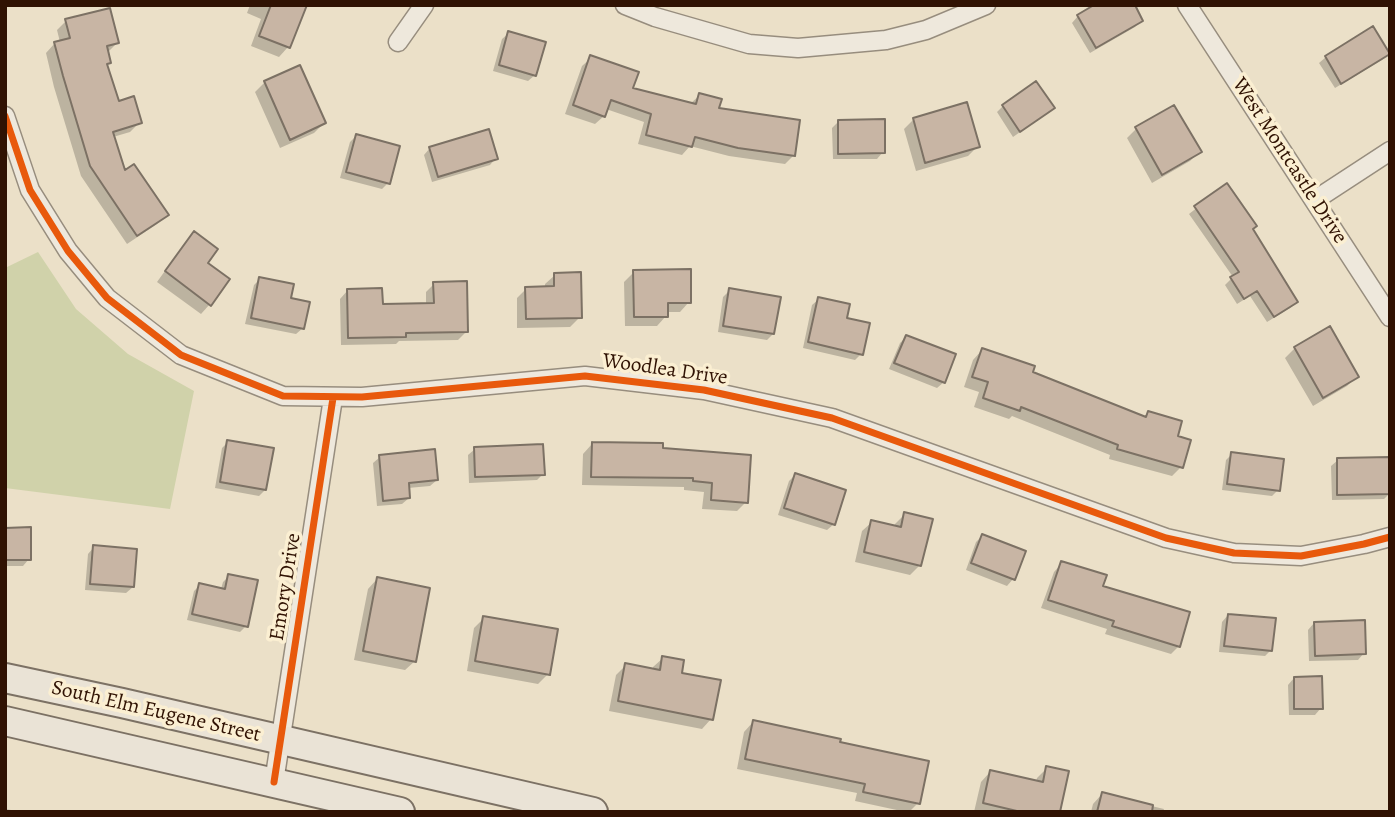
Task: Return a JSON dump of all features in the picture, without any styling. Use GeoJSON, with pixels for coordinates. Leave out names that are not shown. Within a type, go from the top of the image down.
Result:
{"type":"FeatureCollection","features":[{"type":"Feature","properties":{"kind":"main road","name":"South Elm Eugene Street"},"geometry":{"type":"LineString","coordinates":[[5,678],[593,812]]}},
{"type":"Feature","properties":{"kind":"main road","name":"South Elm Eugene Street"},"geometry":{"type":"LineString","coordinates":[[5,721],[400,812]]}},
{"type":"Feature","properties":{"kind":"street"},"geometry":{"type":"LineString","coordinates":[[398,42],[425,5]]}},
{"type":"Feature","properties":{"kind":"street"},"geometry":{"type":"LineString","coordinates":[[625,5],[655,17],[749,44],[798,48],[886,40],[926,30],[986,5]]}},
{"type":"Feature","properties":{"kind":"street","name":"West Montcastle Drive"},"geometry":{"type":"LineString","coordinates":[[1187,5],[1390,317]]}},
{"type":"Feature","properties":{"kind":"street","name":"Woodlea Drive"},"geometry":{"type":"LineString","coordinates":[[5,116],[30,190],[68,251],[107,298],[181,355],[283,396],[362,397],[585,376],[704,390],[832,418],[1167,538],[1234,553],[1301,556],[1390,537]]}},
{"type":"Feature","properties":{"kind":"street"},"geometry":{"type":"LineString","coordinates":[[1315,200],[1390,151]]}},
{"type":"Feature","properties":{"kind":"street","name":"Emory Drive"},"geometry":{"type":"LineString","coordinates":[[274,782],[332,398]]}},
{"type":"Feature","properties":{"kind":"green space"},"geometry":{"type":"Polygon","coordinates":[[[38,252],[76,309],[128,354],[194,391],[170,509],[5,488],[5,268],[38,252]]]}},
{"type":"Feature","properties":{"kind":"building"},"geometry":{"type":"Polygon","coordinates":[[[271,5],[307,5],[290,48],[259,36],[271,5]]]}},
{"type":"Feature","properties":{"kind":"building"},"geometry":{"type":"Polygon","coordinates":[[[1094,5],[1135,5],[1143,21],[1096,48],[1077,15],[1094,5]]]}},
{"type":"Feature","properties":{"kind":"building"},"geometry":{"type":"Polygon","coordinates":[[[110,8],[119,43],[107,46],[111,63],[107,64],[119,101],[134,96],[142,123],[113,132],[125,170],[134,164],[169,215],[137,236],[90,166],[54,42],[70,38],[65,19],[110,8]]]}},
{"type":"Feature","properties":{"kind":"building"},"geometry":{"type":"Polygon","coordinates":[[[1373,26],[1390,54],[1341,84],[1325,56],[1373,26]]]}},
{"type":"Feature","properties":{"kind":"building"},"geometry":{"type":"Polygon","coordinates":[[[508,31],[546,42],[536,76],[499,65],[508,31]]]}},
{"type":"Feature","properties":{"kind":"building"},"geometry":{"type":"Polygon","coordinates":[[[590,55],[639,72],[633,88],[696,104],[699,93],[722,99],[719,108],[800,120],[795,156],[738,148],[695,137],[692,147],[646,135],[651,114],[611,100],[605,117],[573,105],[590,55]]]}},
{"type":"Feature","properties":{"kind":"building"},"geometry":{"type":"Polygon","coordinates":[[[300,65],[326,123],[290,140],[264,81],[300,65]]]}},
{"type":"Feature","properties":{"kind":"building"},"geometry":{"type":"Polygon","coordinates":[[[1036,81],[1055,108],[1020,132],[1002,105],[1036,81]]]}},
{"type":"Feature","properties":{"kind":"building"},"geometry":{"type":"Polygon","coordinates":[[[967,102],[980,147],[925,163],[913,118],[967,102]]]}},
{"type":"Feature","properties":{"kind":"building"},"geometry":{"type":"Polygon","coordinates":[[[1174,105],[1202,152],[1162,175],[1135,127],[1174,105]]]}},
{"type":"Feature","properties":{"kind":"building"},"geometry":{"type":"Polygon","coordinates":[[[885,119],[885,153],[838,154],[838,120],[885,119]]]}},
{"type":"Feature","properties":{"kind":"building"},"geometry":{"type":"Polygon","coordinates":[[[489,129],[498,159],[438,177],[429,147],[489,129]]]}},
{"type":"Feature","properties":{"kind":"building"},"geometry":{"type":"Polygon","coordinates":[[[356,134],[400,146],[390,184],[346,172],[356,134]]]}},
{"type":"Feature","properties":{"kind":"building"},"geometry":{"type":"Polygon","coordinates":[[[1227,183],[1257,226],[1253,229],[1298,302],[1274,317],[1257,291],[1244,299],[1230,277],[1239,272],[1194,206],[1227,183]]]}},
{"type":"Feature","properties":{"kind":"building"},"geometry":{"type":"Polygon","coordinates":[[[194,231],[218,249],[208,263],[230,279],[211,306],[165,271],[194,231]]]}},
{"type":"Feature","properties":{"kind":"building"},"geometry":{"type":"Polygon","coordinates":[[[691,269],[691,303],[668,303],[668,317],[634,317],[633,270],[691,269]]]}},
{"type":"Feature","properties":{"kind":"building"},"geometry":{"type":"Polygon","coordinates":[[[581,272],[582,318],[526,319],[525,287],[554,286],[554,273],[581,272]]]}},
{"type":"Feature","properties":{"kind":"building"},"geometry":{"type":"Polygon","coordinates":[[[259,277],[294,284],[291,298],[310,302],[304,329],[251,318],[259,277]]]}},
{"type":"Feature","properties":{"kind":"building"},"geometry":{"type":"Polygon","coordinates":[[[467,281],[468,332],[348,338],[347,289],[382,288],[383,304],[434,303],[433,282],[467,281]]]}},
{"type":"Feature","properties":{"kind":"building"},"geometry":{"type":"Polygon","coordinates":[[[729,288],[781,297],[774,334],[723,326],[729,288]]]}},
{"type":"Feature","properties":{"kind":"building"},"geometry":{"type":"Polygon","coordinates":[[[818,297],[850,304],[847,318],[870,323],[863,355],[808,342],[818,297]]]}},
{"type":"Feature","properties":{"kind":"building"},"geometry":{"type":"Polygon","coordinates":[[[1330,326],[1359,377],[1323,398],[1294,347],[1330,326]]]}},
{"type":"Feature","properties":{"kind":"building"},"geometry":{"type":"Polygon","coordinates":[[[906,335],[956,354],[945,383],[894,363],[906,335]]]}},
{"type":"Feature","properties":{"kind":"building"},"geometry":{"type":"Polygon","coordinates":[[[982,348],[1035,366],[1033,372],[1146,417],[1148,411],[1182,421],[1178,436],[1191,440],[1183,468],[1117,449],[1118,445],[1021,407],[1020,411],[983,398],[988,382],[972,377],[982,348]]]}},
{"type":"Feature","properties":{"kind":"building"},"geometry":{"type":"Polygon","coordinates":[[[227,440],[274,448],[266,490],[220,482],[227,440]]]}},
{"type":"Feature","properties":{"kind":"building"},"geometry":{"type":"Polygon","coordinates":[[[592,442],[663,443],[663,448],[751,455],[748,503],[711,500],[712,483],[693,481],[693,478],[591,477],[592,442]]]}},
{"type":"Feature","properties":{"kind":"building"},"geometry":{"type":"Polygon","coordinates":[[[543,444],[545,475],[475,477],[474,447],[543,444]]]}},
{"type":"Feature","properties":{"kind":"building"},"geometry":{"type":"Polygon","coordinates":[[[435,449],[438,480],[409,483],[410,498],[383,501],[379,455],[435,449]]]}},
{"type":"Feature","properties":{"kind":"building"},"geometry":{"type":"Polygon","coordinates":[[[1231,452],[1284,459],[1280,491],[1227,484],[1231,452]]]}},
{"type":"Feature","properties":{"kind":"building"},"geometry":{"type":"Polygon","coordinates":[[[1390,457],[1390,494],[1337,495],[1337,458],[1390,457]]]}},
{"type":"Feature","properties":{"kind":"building"},"geometry":{"type":"Polygon","coordinates":[[[795,473],[846,490],[835,525],[784,508],[795,473]]]}},
{"type":"Feature","properties":{"kind":"building"},"geometry":{"type":"Polygon","coordinates":[[[904,512],[933,519],[921,566],[864,552],[871,520],[901,527],[904,512]]]}},
{"type":"Feature","properties":{"kind":"building"},"geometry":{"type":"Polygon","coordinates":[[[31,527],[31,560],[5,560],[5,528],[31,527]]]}},
{"type":"Feature","properties":{"kind":"building"},"geometry":{"type":"Polygon","coordinates":[[[982,534],[1026,551],[1015,580],[971,563],[982,534]]]}},
{"type":"Feature","properties":{"kind":"building"},"geometry":{"type":"Polygon","coordinates":[[[93,545],[137,549],[134,587],[90,584],[93,545]]]}},
{"type":"Feature","properties":{"kind":"building"},"geometry":{"type":"Polygon","coordinates":[[[1061,561],[1107,575],[1103,586],[1190,612],[1180,647],[1112,626],[1114,621],[1048,600],[1061,561]]]}},
{"type":"Feature","properties":{"kind":"building"},"geometry":{"type":"Polygon","coordinates":[[[228,574],[258,580],[248,627],[192,614],[199,583],[225,589],[228,574]]]}},
{"type":"Feature","properties":{"kind":"building"},"geometry":{"type":"Polygon","coordinates":[[[377,577],[430,588],[416,662],[363,651],[377,577]]]}},
{"type":"Feature","properties":{"kind":"building"},"geometry":{"type":"Polygon","coordinates":[[[1228,614],[1276,618],[1272,651],[1224,646],[1228,614]]]}},
{"type":"Feature","properties":{"kind":"building"},"geometry":{"type":"Polygon","coordinates":[[[483,616],[558,629],[550,675],[475,661],[483,616]]]}},
{"type":"Feature","properties":{"kind":"building"},"geometry":{"type":"Polygon","coordinates":[[[1365,620],[1366,654],[1315,656],[1314,622],[1365,620]]]}},
{"type":"Feature","properties":{"kind":"building"},"geometry":{"type":"Polygon","coordinates":[[[662,656],[684,660],[682,673],[721,680],[713,720],[618,701],[625,663],[660,670],[662,656]]]}},
{"type":"Feature","properties":{"kind":"building"},"geometry":{"type":"Polygon","coordinates":[[[1322,676],[1323,709],[1294,709],[1294,677],[1322,676]]]}},
{"type":"Feature","properties":{"kind":"building"},"geometry":{"type":"Polygon","coordinates":[[[753,720],[929,761],[920,804],[863,792],[865,784],[745,759],[753,720]]]}},
{"type":"Feature","properties":{"kind":"building"},"geometry":{"type":"Polygon","coordinates":[[[1046,766],[1069,771],[1060,812],[1021,812],[983,803],[990,770],[1043,782],[1046,766]]]}},
{"type":"Feature","properties":{"kind":"building"},"geometry":{"type":"Polygon","coordinates":[[[1102,792],[1153,805],[1152,812],[1097,812],[1102,792]]]}},
{"type":"Feature","properties":{"kind":"cycle path"},"geometry":{"type":"LineString","coordinates":[[5,116],[30,190],[68,251],[107,298],[181,355],[283,396],[362,397],[585,376],[704,390],[832,418],[1166,538],[1234,553],[1301,556],[1390,537]]}},
{"type":"Feature","properties":{"kind":"cycle path"},"geometry":{"type":"LineString","coordinates":[[274,782],[333,398]]}}]}
